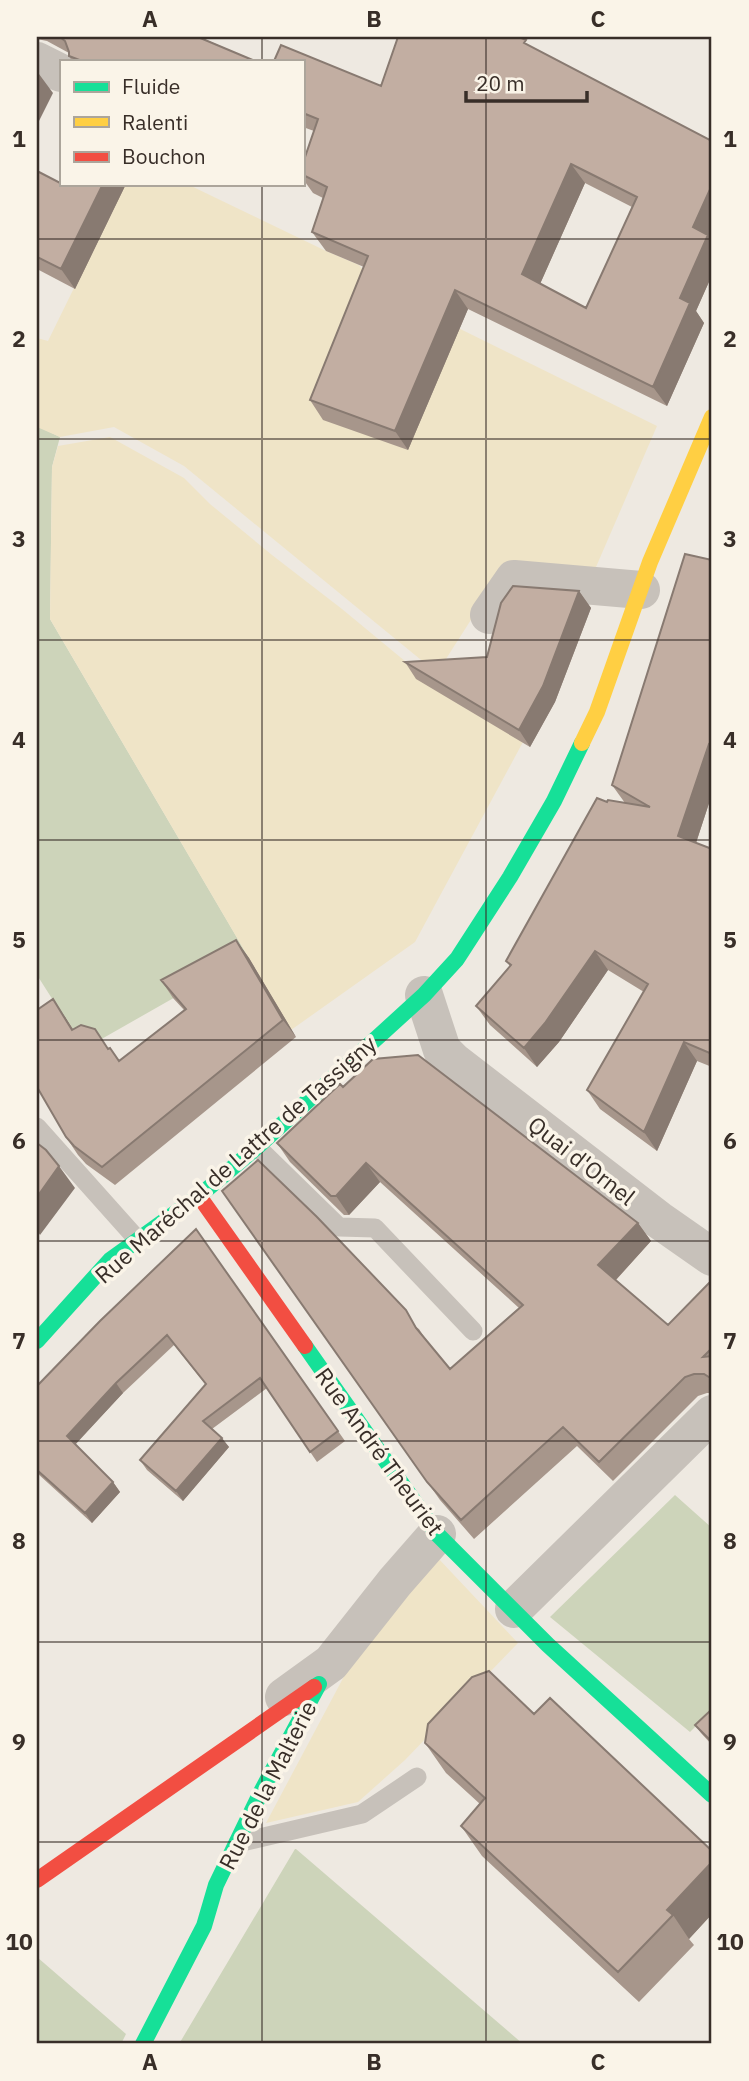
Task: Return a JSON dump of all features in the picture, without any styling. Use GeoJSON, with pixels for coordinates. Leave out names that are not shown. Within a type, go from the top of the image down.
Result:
{"type":"FeatureCollection","features":[{"type":"Feature","properties":{"kind":"street"},"geometry":{"type":"LineString","coordinates":[[37,61],[60,72]]}},
{"type":"Feature","properties":{"kind":"street","name":"Rue Maréchal de Lattre de Tassigny"},"geometry":{"type":"LineString","coordinates":[[37,1341],[110,1260],[199,1196],[257,1147],[424,995],[457,959],[510,877],[554,801],[597,712],[650,562],[712,417]]}},
{"type":"Feature","properties":{"kind":"street"},"geometry":{"type":"LineString","coordinates":[[489,615],[514,579],[641,590]]}},
{"type":"Feature","properties":{"kind":"street"},"geometry":{"type":"LineString","coordinates":[[424,995],[447,1056]]}},
{"type":"Feature","properties":{"kind":"street","name":"Rue Maréchal de Lattre de Tassigny"},"geometry":{"type":"LineString","coordinates":[[383,1032],[447,1056]]}},
{"type":"Feature","properties":{"kind":"street","name":"Quai d'Ornel"},"geometry":{"type":"LineString","coordinates":[[447,1056],[659,1220],[712,1257]]}},
{"type":"Feature","properties":{"kind":"street","name":"Rue André Theuriet"},"geometry":{"type":"LineString","coordinates":[[199,1196],[436,1534],[514,1608],[548,1645],[712,1795]]}},
{"type":"Feature","properties":{"kind":"street"},"geometry":{"type":"LineString","coordinates":[[514,1608],[712,1414]]}},
{"type":"Feature","properties":{"kind":"street","name":"Rue de la Malterie"},"geometry":{"type":"LineString","coordinates":[[37,1877],[331,1663],[436,1534]]}},
{"type":"Feature","properties":{"kind":"street","name":"Rue de la Malterie"},"geometry":{"type":"LineString","coordinates":[[37,1877],[319,1684],[262,1790],[216,1885],[204,1926],[143,2044]]}},
{"type":"Feature","properties":{"kind":"lane"},"geometry":{"type":"LineString","coordinates":[[37,1127],[137,1239]]}},
{"type":"Feature","properties":{"kind":"lane"},"geometry":{"type":"LineString","coordinates":[[257,1147],[339,1227],[375,1228],[473,1331]]}},
{"type":"Feature","properties":{"kind":"lane"},"geometry":{"type":"LineString","coordinates":[[238,1843],[362,1814],[417,1777]]}},
{"type":"Feature","properties":{"kind":"green space"},"geometry":{"type":"Polygon","coordinates":[[[37,426],[60,437],[52,467],[50,619],[249,958],[84,1049],[37,975],[37,426]]]}},
{"type":"Feature","properties":{"kind":"green space"},"geometry":{"type":"Polygon","coordinates":[[[675,1495],[712,1528],[712,1710],[690,1732],[550,1617],[675,1495]]]}},
{"type":"Feature","properties":{"kind":"green space"},"geometry":{"type":"Polygon","coordinates":[[[296,1849],[523,2044],[179,2044],[296,1849]]]}},
{"type":"Feature","properties":{"kind":"green space"},"geometry":{"type":"Polygon","coordinates":[[[37,1957],[126,2034],[121,2044],[37,2044],[37,1957]]]}},
{"type":"Feature","properties":{"kind":"sand"},"geometry":{"type":"Polygon","coordinates":[[[124,186],[191,186],[359,265],[377,288],[657,426],[596,567],[506,565],[437,673],[184,466],[114,427],[60,437],[37,427],[37,338],[48,341],[124,186]]]}},
{"type":"Feature","properties":{"kind":"sand"},"geometry":{"type":"Polygon","coordinates":[[[110,437],[184,478],[210,504],[452,700],[523,742],[415,942],[291,1030],[50,619],[52,467],[58,446],[110,437]]]}},
{"type":"Feature","properties":{"kind":"sand"},"geometry":{"type":"Polygon","coordinates":[[[437,1557],[518,1643],[405,1760],[358,1802],[266,1823],[349,1667],[437,1557]]]}},
{"type":"Feature","properties":{"kind":"building"},"geometry":{"type":"Polygon","coordinates":[[[60,37],[198,37],[253,60],[79,60],[69,56],[65,41],[60,37]]]}},
{"type":"Feature","properties":{"kind":"building"},"geometry":{"type":"Polygon","coordinates":[[[398,37],[519,37],[526,40],[524,43],[712,141],[712,185],[693,227],[708,235],[680,298],[690,303],[653,387],[455,290],[395,431],[310,400],[368,256],[312,232],[327,187],[304,176],[304,160],[318,119],[304,113],[304,60],[274,60],[281,45],[381,86],[398,37]],[[571,164],[522,274],[586,308],[637,197],[571,164]]]}},
{"type":"Feature","properties":{"kind":"building"},"geometry":{"type":"Polygon","coordinates":[[[37,171],[60,183],[60,186],[102,186],[61,269],[37,257],[37,171]]]}},
{"type":"Feature","properties":{"kind":"building"},"geometry":{"type":"Polygon","coordinates":[[[685,554],[712,560],[712,745],[709,744],[678,836],[712,849],[712,1054],[684,1042],[644,1132],[587,1090],[648,984],[595,951],[545,1023],[524,1048],[476,1006],[511,965],[506,961],[597,798],[607,802],[608,800],[650,807],[612,785],[685,554]]]}},
{"type":"Feature","properties":{"kind":"building"},"geometry":{"type":"Polygon","coordinates":[[[513,586],[579,591],[543,686],[519,730],[405,662],[487,657],[501,603],[513,586]]]}},
{"type":"Feature","properties":{"kind":"building"},"geometry":{"type":"Polygon","coordinates":[[[236,940],[283,1020],[102,1167],[66,1137],[37,1087],[37,1010],[53,999],[72,1030],[81,1025],[95,1029],[119,1061],[186,1009],[161,980],[236,940]]]}},
{"type":"Feature","properties":{"kind":"building"},"geometry":{"type":"Polygon","coordinates":[[[418,1055],[638,1223],[598,1265],[668,1325],[712,1280],[712,1348],[703,1357],[712,1356],[712,1379],[704,1374],[685,1377],[599,1462],[563,1427],[461,1520],[427,1482],[222,1191],[258,1160],[406,1310],[416,1328],[450,1369],[523,1305],[366,1163],[336,1196],[331,1196],[277,1143],[340,1084],[343,1087],[373,1059],[418,1055]]]}},
{"type":"Feature","properties":{"kind":"building"},"geometry":{"type":"Polygon","coordinates":[[[37,1143],[59,1166],[37,1197],[37,1143]]]}},
{"type":"Feature","properties":{"kind":"building"},"geometry":{"type":"Polygon","coordinates":[[[196,1229],[338,1431],[310,1452],[260,1378],[203,1421],[222,1438],[176,1491],[140,1460],[206,1384],[167,1335],[116,1383],[67,1436],[113,1482],[85,1513],[37,1470],[37,1386],[196,1229]]]}},
{"type":"Feature","properties":{"kind":"building"},"geometry":{"type":"Polygon","coordinates":[[[489,1671],[534,1714],[550,1698],[712,1851],[712,1862],[667,1910],[673,1915],[618,1972],[461,1826],[485,1798],[425,1743],[428,1724],[472,1677],[489,1671]]]}},
{"type":"Feature","properties":{"kind":"building"},"geometry":{"type":"Polygon","coordinates":[[[712,1709],[712,1742],[695,1725],[712,1709]]]}},
{"type":"Feature","properties":{"kind":"traffic: fast"},"geometry":{"type":"LineString","coordinates":[[37,1341],[110,1260],[199,1196],[257,1147],[424,995],[457,959],[510,877],[554,801],[582,743]]}},
{"type":"Feature","properties":{"kind":"traffic: fast"},"geometry":{"type":"LineString","coordinates":[[305,1346],[437,1534],[548,1645],[712,1795]]}},
{"type":"Feature","properties":{"kind":"traffic: fast"},"geometry":{"type":"LineString","coordinates":[[143,2044],[204,1926],[216,1885],[262,1790],[319,1684],[314,1687]]}},
{"type":"Feature","properties":{"kind":"traffic: slow"},"geometry":{"type":"LineString","coordinates":[[582,743],[597,712],[650,562],[712,417]]}},
{"type":"Feature","properties":{"kind":"traffic: jam"},"geometry":{"type":"LineString","coordinates":[[199,1196],[305,1346]]}},
{"type":"Feature","properties":{"kind":"traffic: jam"},"geometry":{"type":"LineString","coordinates":[[37,1880],[314,1687]]}}]}
